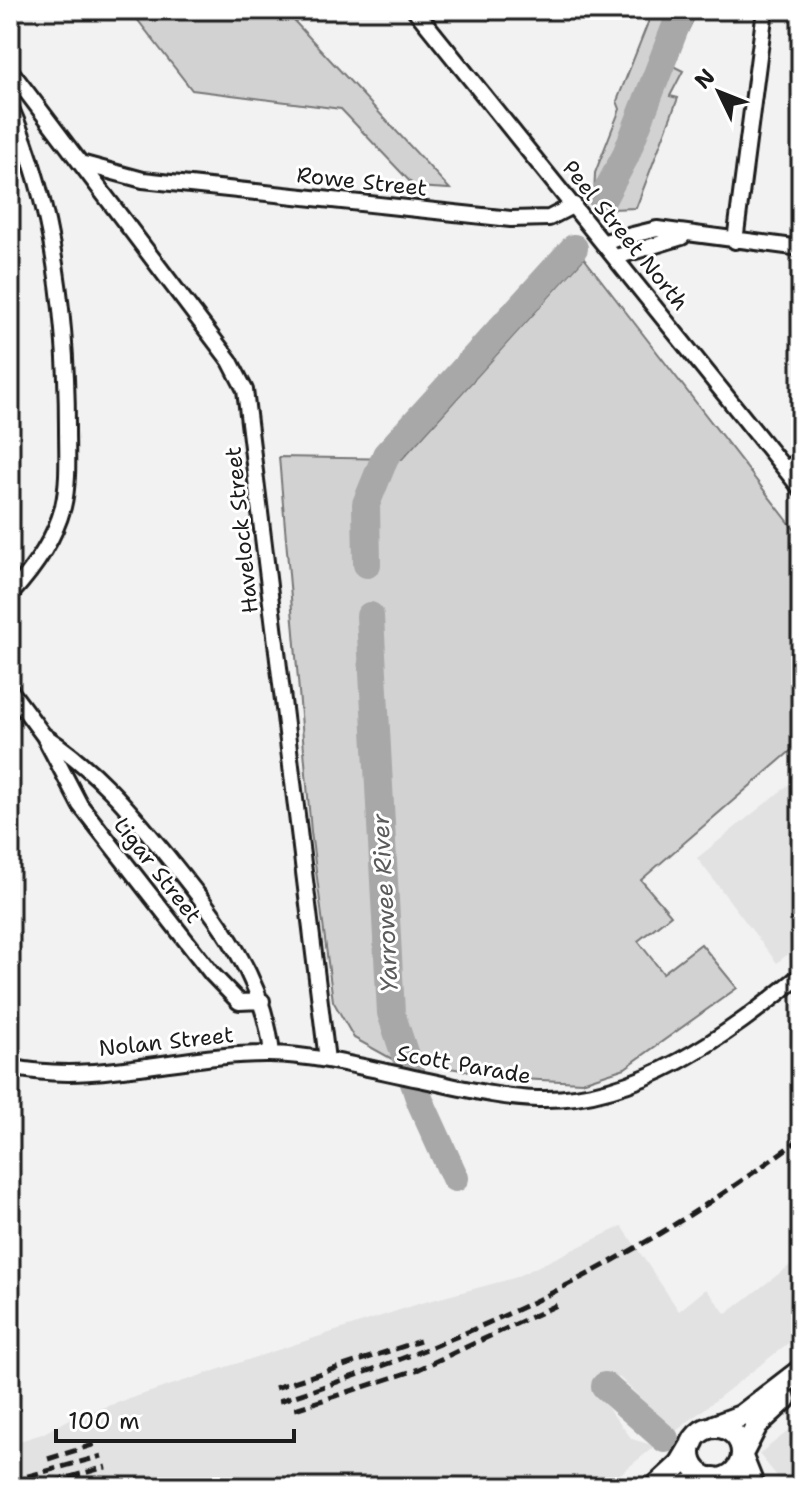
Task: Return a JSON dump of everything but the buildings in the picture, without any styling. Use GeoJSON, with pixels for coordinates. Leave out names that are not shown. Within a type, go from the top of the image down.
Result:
{"type":"FeatureCollection","features":[{"type":"Feature","properties":{"kind":"main road"},"geometry":{"type":"LineString","coordinates":[[655,1487],[680,1464],[693,1441],[710,1427],[741,1416],[801,1370]]}},
{"type":"Feature","properties":{"kind":"main road"},"geometry":{"type":"LineString","coordinates":[[681,1487],[719,1481],[730,1475],[760,1421],[801,1386]]}},
{"type":"Feature","properties":{"kind":"main road"},"geometry":{"type":"LineString","coordinates":[[710,1427],[733,1433],[754,1487]]}},
{"type":"Feature","properties":{"kind":"main road"},"geometry":{"type":"LineString","coordinates":[[693,1441],[691,1453],[694,1465],[702,1474],[719,1481]]}},
{"type":"Feature","properties":{"kind":"street","name":"Peel Street North"},"geometry":{"type":"LineString","coordinates":[[415,10],[801,489]]}},
{"type":"Feature","properties":{"kind":"street"},"geometry":{"type":"LineString","coordinates":[[735,241],[765,10]]}},
{"type":"Feature","properties":{"kind":"street","name":"Havelock Street"},"geometry":{"type":"LineString","coordinates":[[10,70],[230,361],[246,394],[327,1060]]}},
{"type":"Feature","properties":{"kind":"street"},"geometry":{"type":"LineString","coordinates":[[10,106],[38,178],[58,295],[66,378],[67,458],[63,507],[55,530],[36,563],[10,595]]}},
{"type":"Feature","properties":{"kind":"street","name":"Rowe Street"},"geometry":{"type":"LineString","coordinates":[[84,164],[143,180],[511,219],[549,218],[578,210]]}},
{"type":"Feature","properties":{"kind":"street","name":"Rowe Street"},"geometry":{"type":"LineString","coordinates":[[103,194],[124,182],[143,180]]}},
{"type":"Feature","properties":{"kind":"street"},"geometry":{"type":"LineString","coordinates":[[600,238],[652,230],[801,248]]}},
{"type":"Feature","properties":{"kind":"street"},"geometry":{"type":"LineString","coordinates":[[616,257],[665,240],[695,236]]}},
{"type":"Feature","properties":{"kind":"street"},"geometry":{"type":"LineString","coordinates":[[786,470],[801,458]]}},
{"type":"Feature","properties":{"kind":"street","name":"Ligar Street"},"geometry":{"type":"LineString","coordinates":[[10,690],[44,736],[80,805],[212,974],[239,1002],[262,1001]]}},
{"type":"Feature","properties":{"kind":"street","name":"Ligar Street"},"geometry":{"type":"LineString","coordinates":[[44,736],[87,765],[120,799],[218,921],[247,967],[262,1001],[272,1054]]}},
{"type":"Feature","properties":{"kind":"street","name":"Scott Parade"},"geometry":{"type":"LineString","coordinates":[[327,1060],[526,1098],[602,1093],[654,1074],[694,1052],[801,975]]}},
{"type":"Feature","properties":{"kind":"street","name":"Nolan Street"},"geometry":{"type":"LineString","coordinates":[[10,1067],[65,1074],[272,1054],[327,1060]]}},
{"type":"Feature","properties":{"kind":"shaded area"},"geometry":{"type":"Polygon","coordinates":[[[130,10],[284,10],[450,189],[415,187],[341,109],[192,90],[130,10]]]}},
{"type":"Feature","properties":{"kind":"shaded area"},"geometry":{"type":"Polygon","coordinates":[[[653,10],[698,10],[671,65],[683,71],[670,96],[678,98],[636,208],[611,209],[594,199],[595,173],[620,109],[617,101],[653,10]]]}},
{"type":"Feature","properties":{"kind":"shaded area"},"geometry":{"type":"Polygon","coordinates":[[[584,258],[801,538],[801,742],[641,880],[671,915],[638,941],[663,973],[701,944],[737,988],[625,1068],[582,1082],[519,1079],[392,1059],[354,1038],[333,1001],[311,832],[279,457],[402,459],[584,258]]]}},
{"type":"Feature","properties":{"kind":"shaded area"},"geometry":{"type":"Polygon","coordinates":[[[801,775],[801,943],[777,963],[697,858],[801,775]]]}},
{"type":"Feature","properties":{"kind":"shaded area"},"geometry":{"type":"Polygon","coordinates":[[[622,1226],[679,1311],[706,1289],[726,1314],[801,1257],[801,1333],[675,1432],[619,1377],[600,1398],[632,1439],[655,1446],[604,1487],[10,1487],[10,1444],[42,1434],[74,1417],[418,1304],[514,1278],[622,1226]]]}},
{"type":"Feature","properties":{"kind":"shaded area"},"geometry":{"type":"Polygon","coordinates":[[[801,1421],[801,1487],[786,1487],[759,1454],[801,1421]]]}},
{"type":"Feature","properties":{"kind":"waterway","name":"Yarrowee River"},"geometry":{"type":"LineString","coordinates":[[602,200],[625,157],[682,10]]}},
{"type":"Feature","properties":{"kind":"waterway","name":"Yarrowee River"},"geometry":{"type":"LineString","coordinates":[[367,564],[366,504],[386,455],[574,248]]}},
{"type":"Feature","properties":{"kind":"waterway","name":"Yarrowee River"},"geometry":{"type":"LineString","coordinates":[[370,616],[391,1013],[420,1101],[455,1178]]}},
{"type":"Feature","properties":{"kind":"waterway","name":"Yarrowee River"},"geometry":{"type":"LineString","coordinates":[[605,1386],[665,1439]]}},
{"type":"Feature","properties":{"kind":"railway"},"geometry":{"type":"LineString","coordinates":[[279,1401],[420,1351],[552,1293],[678,1222],[801,1138]]}},
{"type":"Feature","properties":{"kind":"railway"},"geometry":{"type":"LineString","coordinates":[[295,1409],[419,1369],[559,1304]]}},
{"type":"Feature","properties":{"kind":"railway"},"geometry":{"type":"LineString","coordinates":[[275,1388],[420,1341]]}},
{"type":"Feature","properties":{"kind":"railway"},"geometry":{"type":"LineString","coordinates":[[48,1459],[99,1443]]}},
{"type":"Feature","properties":{"kind":"railway"},"geometry":{"type":"LineString","coordinates":[[10,1481],[102,1456]]}},
{"type":"Feature","properties":{"kind":"railway"},"geometry":{"type":"LineString","coordinates":[[52,1482],[106,1467]]}}]}
